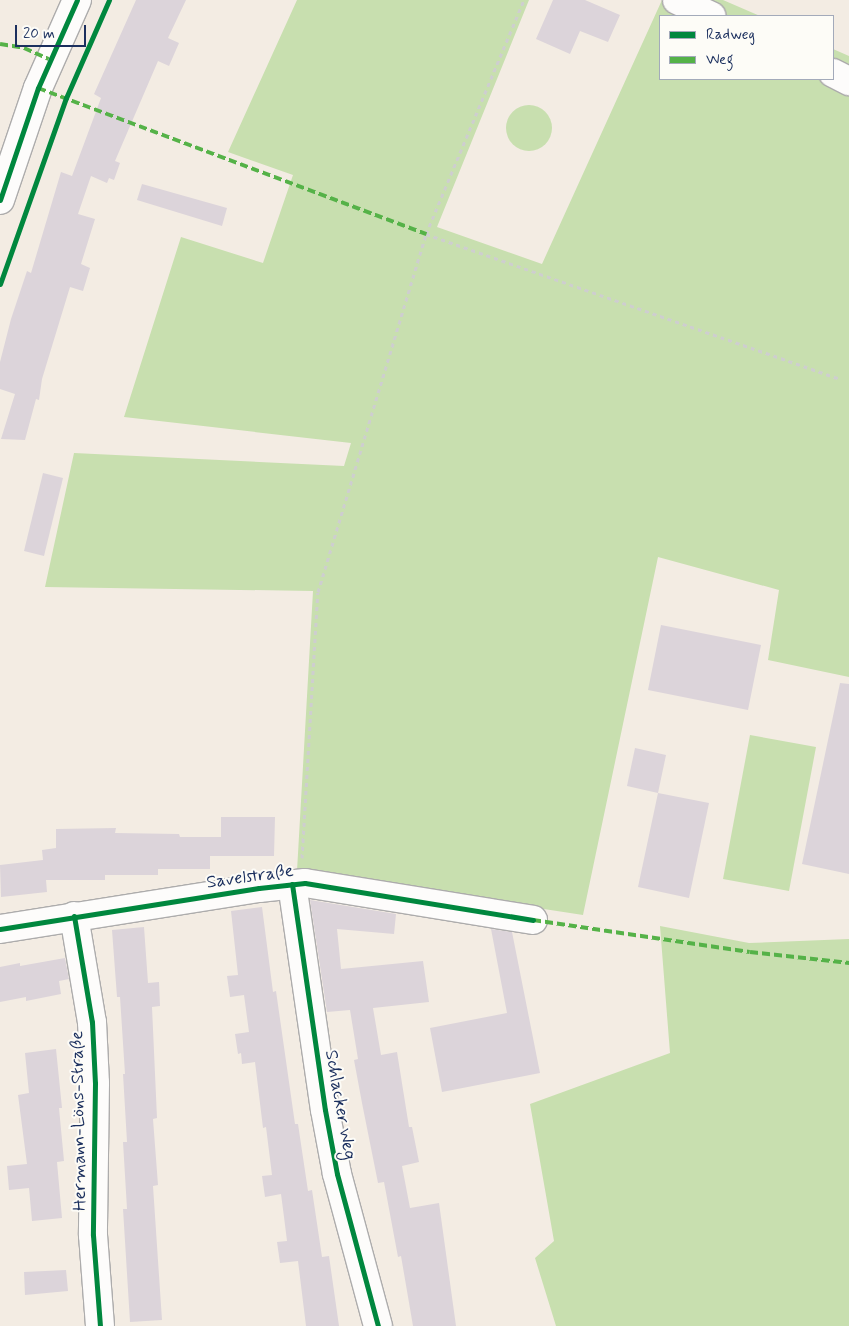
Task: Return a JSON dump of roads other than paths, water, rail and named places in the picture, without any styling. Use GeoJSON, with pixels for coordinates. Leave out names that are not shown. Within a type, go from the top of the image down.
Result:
{"type":"FeatureCollection","features":[{"type":"Feature","properties":{"kind":"street"},"geometry":{"type":"LineString","coordinates":[[0,200],[38,88],[77,0]]}},
{"type":"Feature","properties":{"kind":"street"},"geometry":{"type":"LineString","coordinates":[[677,0],[710,15]]}},
{"type":"Feature","properties":{"kind":"street"},"geometry":{"type":"LineString","coordinates":[[834,74],[849,81]]}},
{"type":"Feature","properties":{"kind":"street","name":"Savelstraße"},"geometry":{"type":"LineString","coordinates":[[0,929],[74,916],[305,883],[533,920]]}},
{"type":"Feature","properties":{"kind":"street","name":"Schlacker Weg"},"geometry":{"type":"LineString","coordinates":[[292,884],[325,1110],[337,1174],[378,1326]]}},
{"type":"Feature","properties":{"kind":"street","name":"Hermann-Löns-Straße"},"geometry":{"type":"LineString","coordinates":[[74,916],[93,1039],[95,1083],[93,1235],[100,1326]]}}]}
